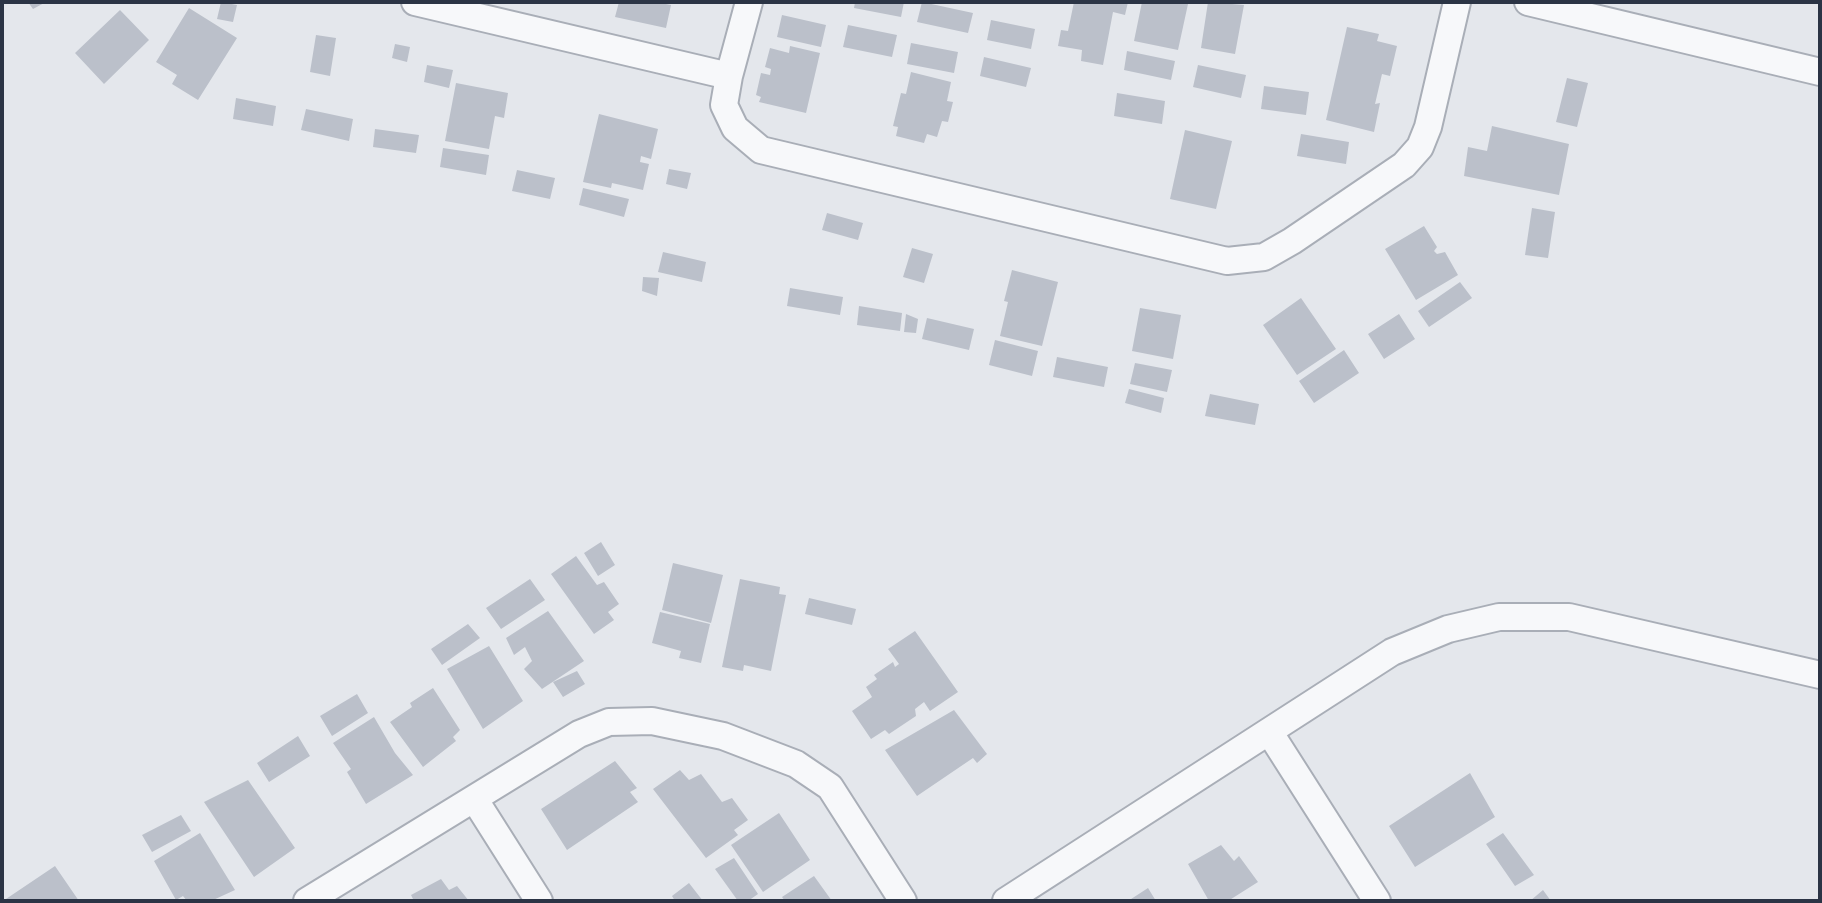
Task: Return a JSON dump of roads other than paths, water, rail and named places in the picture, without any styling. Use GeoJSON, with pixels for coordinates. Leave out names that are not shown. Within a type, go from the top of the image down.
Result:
{"type":"FeatureCollection","features":[{"type":"Feature","properties":{"kind":"street"},"geometry":{"type":"LineString","coordinates":[[415,2],[729,76]]}},
{"type":"Feature","properties":{"kind":"street"},"geometry":{"type":"LineString","coordinates":[[749,2],[724,105],[736,128],[761,150],[1227,261],[1264,257],[1292,242],[1404,165],[1420,147],[1428,127],[1457,2]]}},
{"type":"Feature","properties":{"kind":"street"},"geometry":{"type":"LineString","coordinates":[[1528,2],[1820,72]]}},
{"type":"Feature","properties":{"kind":"street"},"geometry":{"type":"LineString","coordinates":[[1014,899],[1392,652],[1448,629],[1499,617],[1569,617],[1820,675]]}},
{"type":"Feature","properties":{"kind":"street"},"geometry":{"type":"LineString","coordinates":[[307,901],[579,734],[609,722],[652,721],[723,736],[796,764],[830,787],[902,901]]}},
{"type":"Feature","properties":{"kind":"street"},"geometry":{"type":"LineString","coordinates":[[1270,733],[1377,901]]}},
{"type":"Feature","properties":{"kind":"street"},"geometry":{"type":"LineString","coordinates":[[475,800],[539,901]]}}]}
